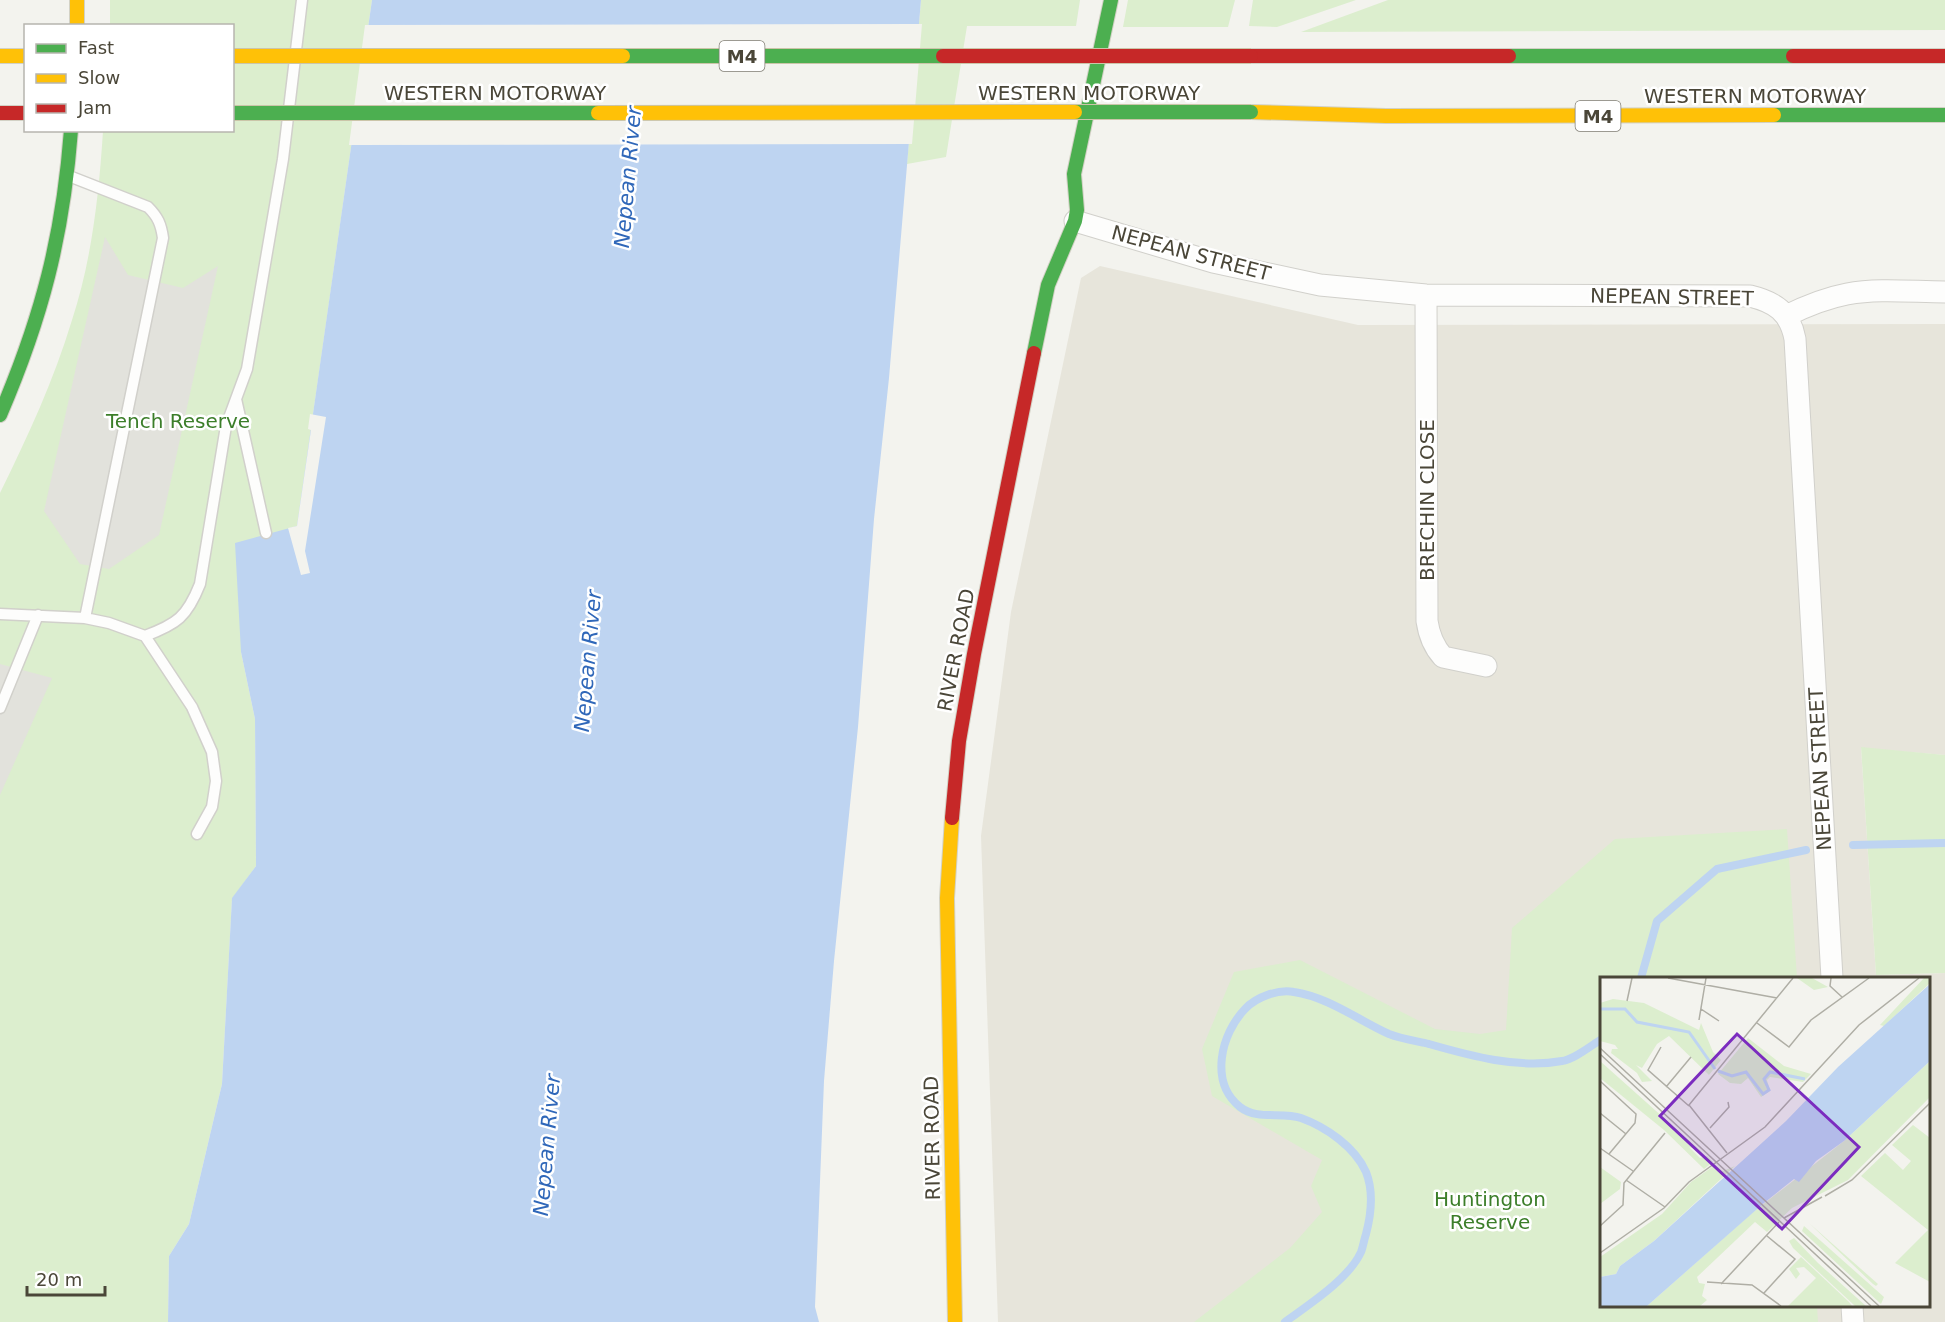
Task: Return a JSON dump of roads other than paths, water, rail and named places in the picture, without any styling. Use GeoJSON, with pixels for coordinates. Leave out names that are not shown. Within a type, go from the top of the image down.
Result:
{"type":"FeatureCollection","features":[{"type":"Feature","properties":{"kind":"main road"},"geometry":{"type":"LineString","coordinates":[[77,0],[77,22]]}},
{"type":"Feature","properties":{"kind":"main road","name":"RIVER ROAD"},"geometry":{"type":"LineString","coordinates":[[955,1322],[947,898],[959,741],[974,654],[1048,285],[1075,221],[1077,210],[1074,174],[1111,0]]}},
{"type":"Feature","properties":{"kind":"main road","name":"WESTERN MOTORWAY"},"geometry":{"type":"LineString","coordinates":[[234,56],[1251,56],[1356,58],[1945,56]]}},
{"type":"Feature","properties":{"kind":"main road"},"geometry":{"type":"LineString","coordinates":[[0,57],[24,57]]}},
{"type":"Feature","properties":{"kind":"main road","name":"WESTERN MOTORWAY"},"geometry":{"type":"LineString","coordinates":[[234,113],[1251,112],[1386,116],[1945,115]]}},
{"type":"Feature","properties":{"kind":"main road"},"geometry":{"type":"LineString","coordinates":[[0,113],[24,113]]}},
{"type":"Feature","properties":{"kind":"main road"},"geometry":{"type":"LineString","coordinates":[[0,415],[42,308],[64,213],[71,132]]}},
{"type":"Feature","properties":{"kind":"street","name":"NEPEAN STREET"},"geometry":{"type":"LineString","coordinates":[[1075,221],[1213,262],[1309,283],[1426,295],[1750,296],[1773,304],[1786,316],[1790,322],[1794,339],[1833,977]]}},
{"type":"Feature","properties":{"kind":"street"},"geometry":{"type":"LineString","coordinates":[[1786,316],[1810,305],[1865,291],[1945,292]]}},
{"type":"Feature","properties":{"kind":"street","name":"BRECHIN CLOSE"},"geometry":{"type":"LineString","coordinates":[[1426,295],[1427,621],[1429,635],[1443,657],[1486,666]]}},
{"type":"Feature","properties":{"kind":"street"},"geometry":{"type":"LineString","coordinates":[[1852,1307],[1853,1322]]}},
{"type":"Feature","properties":{"kind":"lane"},"geometry":{"type":"LineString","coordinates":[[144,636],[179,619],[192,605],[200,584],[226,426],[247,369],[283,159],[302,0]]}},
{"type":"Feature","properties":{"kind":"lane"},"geometry":{"type":"LineString","coordinates":[[69,175],[148,207],[157,215],[162,226],[163,238],[85,618]]}},
{"type":"Feature","properties":{"kind":"lane"},"geometry":{"type":"LineString","coordinates":[[236,399],[266,533]]}},
{"type":"Feature","properties":{"kind":"lane"},"geometry":{"type":"LineString","coordinates":[[0,614],[85,618],[109,622],[144,636],[192,707],[212,752],[216,781],[212,807],[197,834]]}},
{"type":"Feature","properties":{"kind":"lane"},"geometry":{"type":"LineString","coordinates":[[0,708],[38,615]]}},
{"type":"Feature","properties":{"kind":"water","name":"Nepean River"},"geometry":{"type":"Polygon","coordinates":[[[372,0],[921,0],[889,378],[874,519],[858,727],[824,1081],[815,1307],[819,1322],[168,1322],[169,1256],[189,1224],[222,1084],[232,898],[256,866],[255,719],[241,652],[235,543],[297,526],[372,0]]]}},
{"type":"Feature","properties":{"kind":"waterway"},"geometry":{"type":"LineString","coordinates":[[1853,845],[1945,843]]}},
{"type":"Feature","properties":{"kind":"waterway"},"geometry":{"type":"LineString","coordinates":[[1641,977],[1657,921],[1717,869],[1806,850]]}},
{"type":"Feature","properties":{"kind":"waterway"},"geometry":{"type":"LineString","coordinates":[[1285,1322],[1338,1282],[1355,1262],[1362,1250],[1368,1227],[1370,1187],[1366,1172],[1355,1154],[1330,1132],[1294,1116],[1254,1114],[1240,1107],[1230,1097],[1224,1085],[1222,1058],[1230,1031],[1245,1009],[1261,998],[1274,993],[1294,992],[1331,1004],[1394,1036],[1478,1057],[1512,1062],[1545,1063],[1567,1060],[1600,1040]]}},
{"type":"Feature","properties":{"kind":"park label","name":"Tench Reserve"},"geometry":{"type":"Point","coordinates":[178,421]}},
{"type":"Feature","properties":{"kind":"park label","name":"Huntington Reserve"},"geometry":{"type":"Point","coordinates":[1490,1210]}}]}
